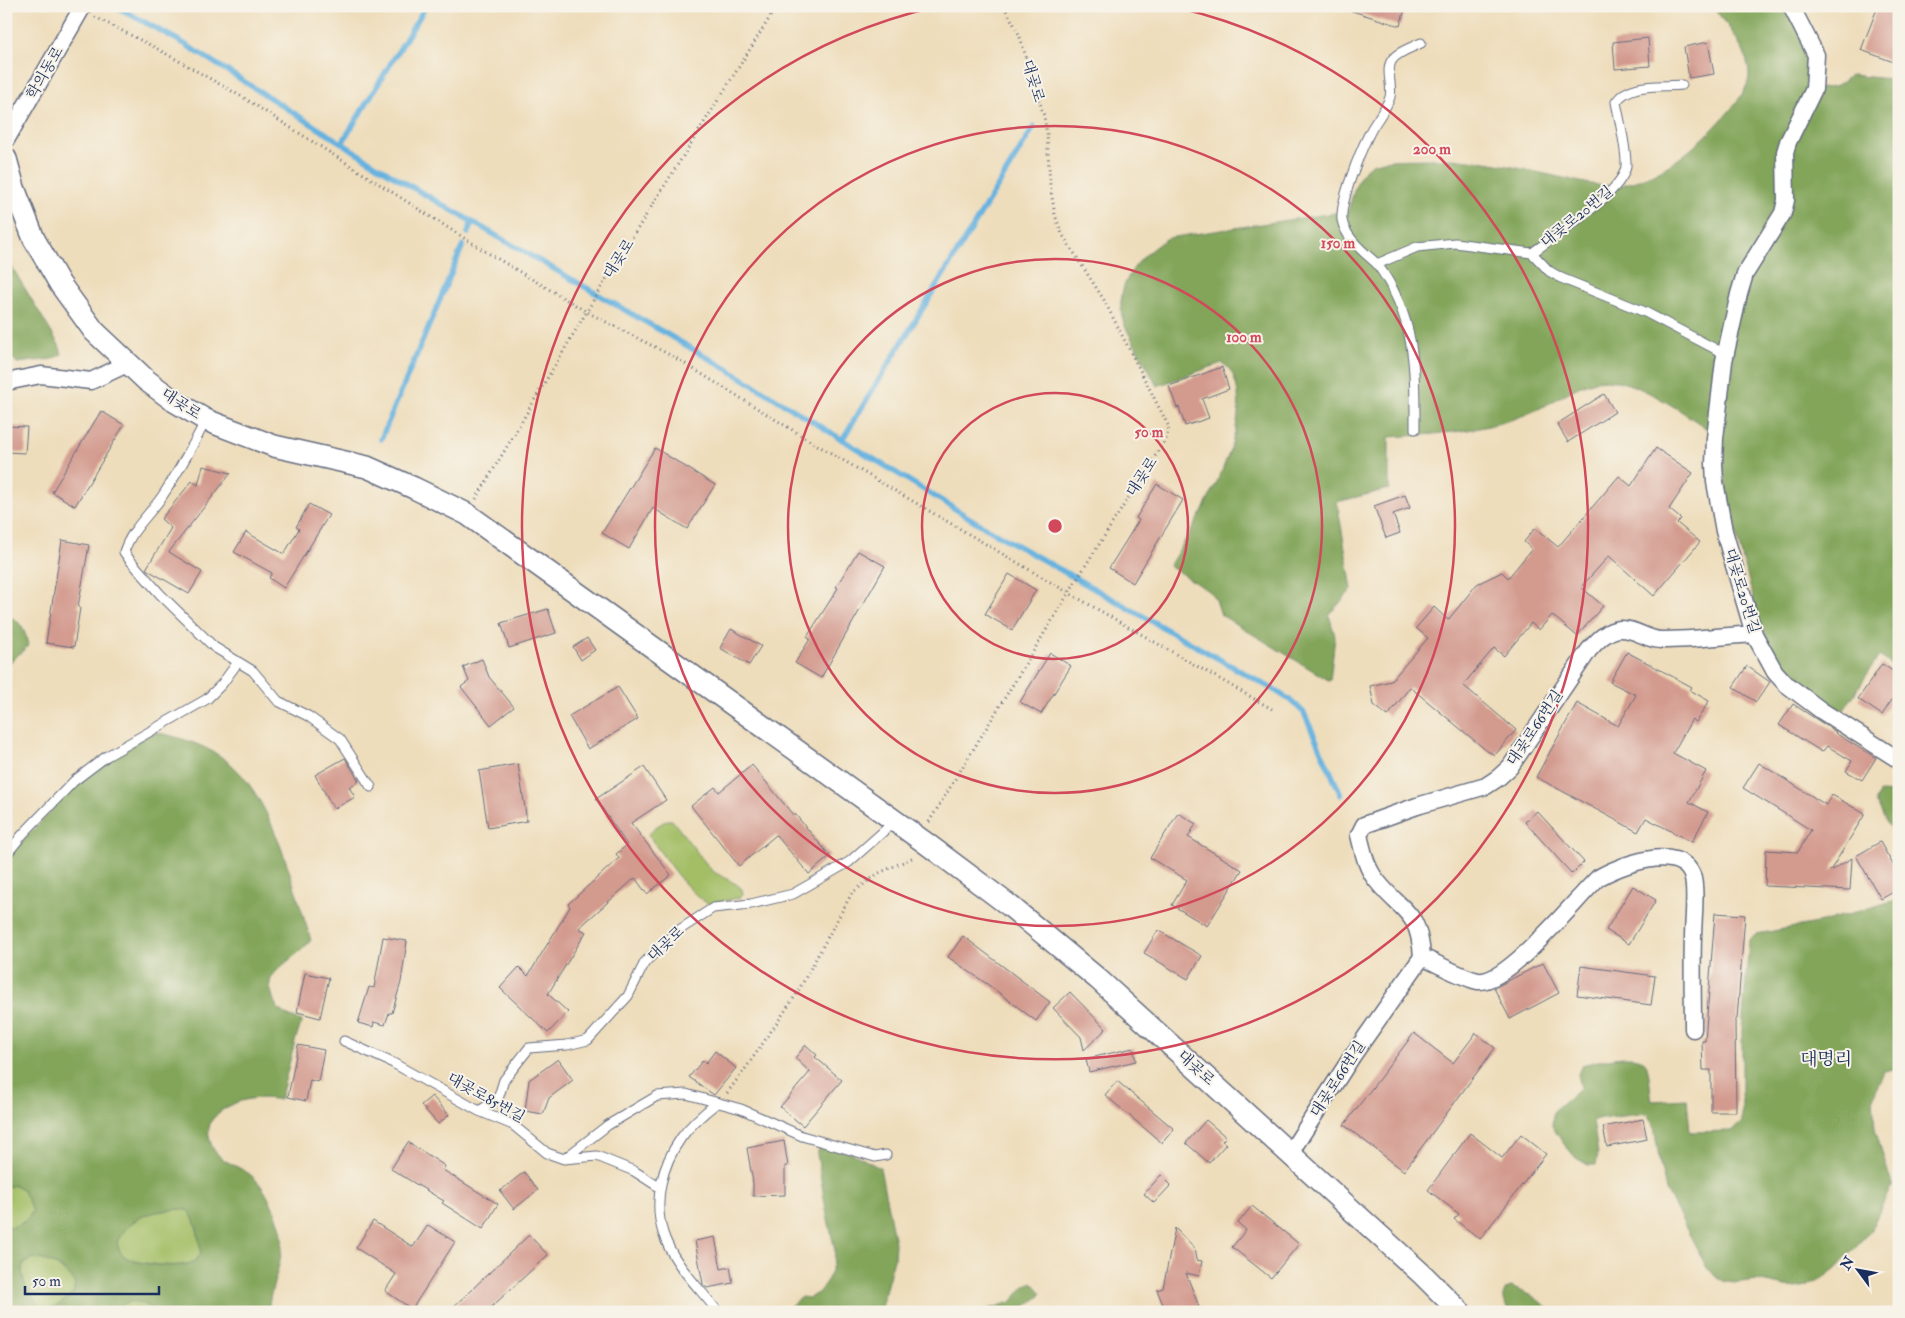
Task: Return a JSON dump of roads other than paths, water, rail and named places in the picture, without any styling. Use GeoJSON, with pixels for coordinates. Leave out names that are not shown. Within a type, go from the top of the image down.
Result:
{"type":"FeatureCollection","features":[{"type":"Feature","properties":{"kind":"street","name":"대곶로20번길"},"geometry":{"type":"LineString","coordinates":[[1792,6],[1816,55],[1814,89],[1785,152],[1786,200],[1783,213],[1745,274],[1739,294],[1725,354],[1715,438],[1716,482],[1724,531],[1754,634],[1775,672],[1786,684],[1822,711],[1899,760]]}},
{"type":"Feature","properties":{"kind":"street","name":"학의동로"},"geometry":{"type":"LineString","coordinates":[[6,140],[82,8]]}},
{"type":"Feature","properties":{"kind":"street","name":"대곶로"},"geometry":{"type":"LineString","coordinates":[[6,159],[14,188],[34,239],[60,284],[94,331],[146,380],[174,401],[206,420],[274,446],[366,467],[467,514],[926,843],[1010,906],[1098,979],[1424,1275],[1460,1312]]}},
{"type":"Feature","properties":{"kind":"street"},"geometry":{"type":"LineString","coordinates":[[6,382],[41,375],[91,381],[129,363]]}},
{"type":"Feature","properties":{"kind":"street","name":"대곶로66번길"},"geometry":{"type":"LineString","coordinates":[[1290,1153],[1353,1055],[1422,957],[1419,932],[1414,919],[1376,881],[1369,870],[1359,834],[1364,825],[1417,806],[1486,786],[1498,778],[1510,767],[1589,650],[1600,639],[1612,632],[1620,629],[1630,630],[1659,640],[1754,634]]}},
{"type":"Feature","properties":{"kind":"street"},"geometry":{"type":"LineString","coordinates":[[1422,957],[1478,981],[1489,980],[1520,959],[1598,878],[1629,863],[1650,859],[1675,860],[1685,866],[1692,875],[1694,897],[1693,1029]]}},
{"type":"Feature","properties":{"kind":"lane"},"geometry":{"type":"LineString","coordinates":[[1415,429],[1415,381],[1410,335],[1398,298],[1390,282],[1377,264],[1350,237],[1342,221],[1344,206],[1363,148],[1390,96],[1389,66],[1393,58],[1421,43]]}},
{"type":"Feature","properties":{"kind":"lane","name":"대곶로20번길"},"geometry":{"type":"LineString","coordinates":[[1532,253],[1609,194],[1620,181],[1626,167],[1616,102],[1621,95],[1634,88],[1682,85]]}},
{"type":"Feature","properties":{"kind":"lane","name":"대곶로20번길"},"geometry":{"type":"LineString","coordinates":[[1377,264],[1417,248],[1455,242],[1532,253],[1549,272],[1645,312],[1725,354]]}},
{"type":"Feature","properties":{"kind":"lane"},"geometry":{"type":"LineString","coordinates":[[206,420],[170,485],[128,539],[124,552],[160,594],[214,647],[253,671],[278,701],[308,716],[340,739],[372,787]]}},
{"type":"Feature","properties":{"kind":"lane"},"geometry":{"type":"LineString","coordinates":[[6,855],[23,834],[74,781],[107,756],[207,699],[222,684],[238,662]]}},
{"type":"Feature","properties":{"kind":"lane","name":"대곶로"},"geometry":{"type":"LineString","coordinates":[[479,1111],[498,1099],[504,1080],[529,1048],[567,1045],[588,1040],[628,996],[646,962],[676,932],[713,908],[751,904],[793,894],[848,862],[895,822]]}},
{"type":"Feature","properties":{"kind":"lane","name":"대곶로85번길"},"geometry":{"type":"LineString","coordinates":[[344,1041],[393,1063],[479,1111],[513,1125],[547,1153],[564,1159]]}},
{"type":"Feature","properties":{"kind":"lane"},"geometry":{"type":"LineString","coordinates":[[564,1159],[608,1125],[657,1096],[686,1094],[741,1110],[802,1136],[875,1157],[886,1155]]}},
{"type":"Feature","properties":{"kind":"lane"},"geometry":{"type":"LineString","coordinates":[[717,1103],[696,1120],[681,1138],[659,1187],[659,1211],[667,1241],[691,1280],[718,1312]]}},
{"type":"Feature","properties":{"kind":"lane"},"geometry":{"type":"LineString","coordinates":[[564,1159],[597,1156],[634,1171],[659,1187]]}},
{"type":"Feature","properties":{"kind":"waterway"},"geometry":{"type":"LineString","coordinates":[[115,6],[183,43],[405,183],[734,373],[986,528],[1276,691],[1294,703],[1304,713],[1341,795]]}},
{"type":"Feature","properties":{"kind":"waterway"},"geometry":{"type":"LineString","coordinates":[[342,143],[426,6]]}},
{"type":"Feature","properties":{"kind":"waterway"},"geometry":{"type":"LineString","coordinates":[[842,440],[1034,127]]}},
{"type":"Feature","properties":{"kind":"waterway"},"geometry":{"type":"LineString","coordinates":[[468,233],[472,222]]}},
{"type":"Feature","properties":{"kind":"waterway"},"geometry":{"type":"LineString","coordinates":[[381,439],[463,245]]}},
{"type":"Feature","properties":{"kind":"district","name":"대명리"},"geometry":{"type":"Point","coordinates":[1826,1059]}}]}
